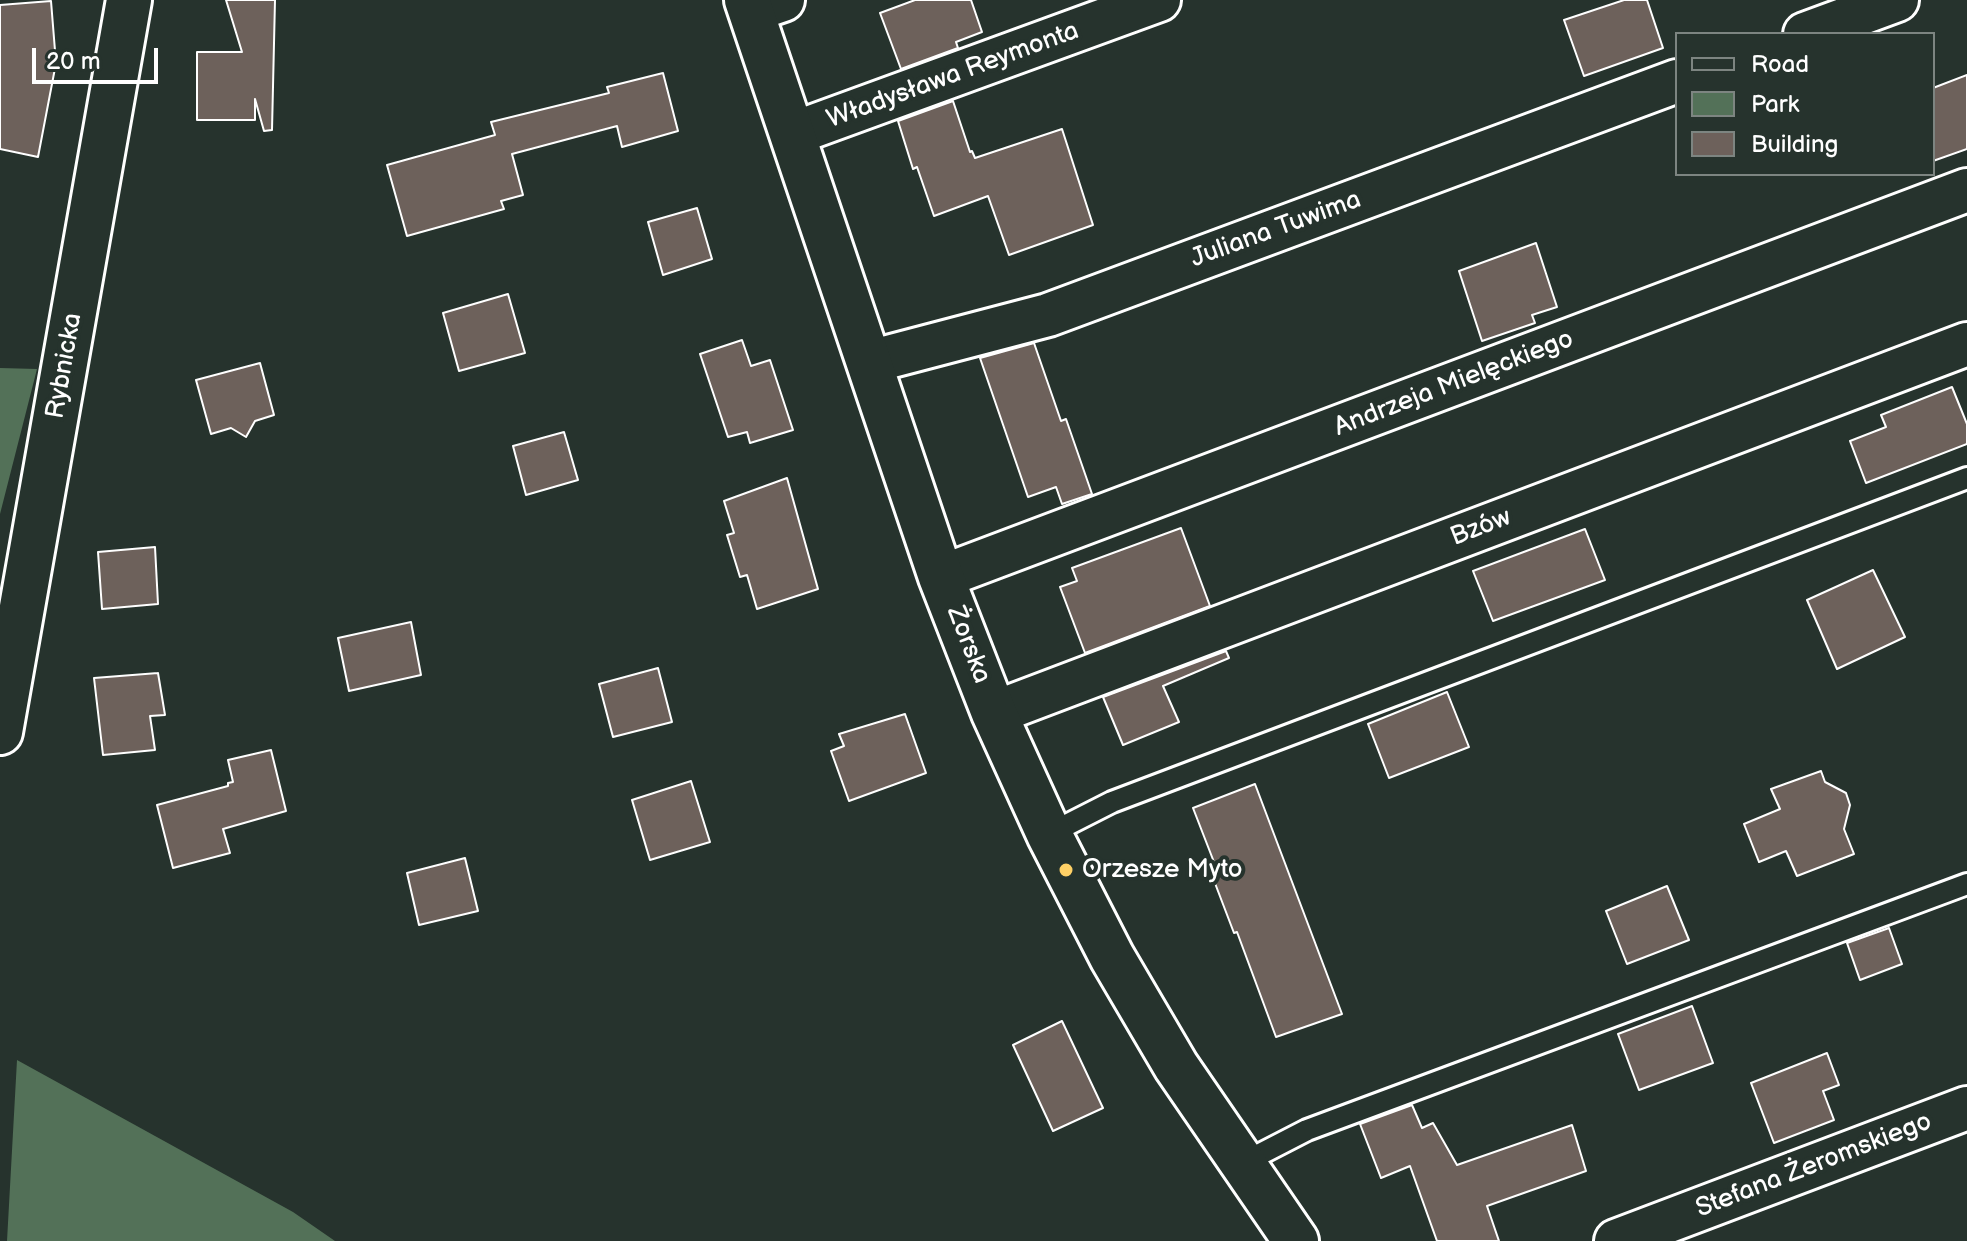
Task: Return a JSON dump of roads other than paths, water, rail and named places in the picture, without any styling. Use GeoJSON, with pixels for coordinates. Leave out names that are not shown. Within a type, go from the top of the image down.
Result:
{"type":"FeatureCollection","features":[{"type":"Feature","properties":{"kind":"street","name":"Rybnicka"},"geometry":{"type":"LineString","coordinates":[[0,732],[129,0]]}},
{"type":"Feature","properties":{"kind":"street","name":"Władysława Reymonta"},"geometry":{"type":"LineString","coordinates":[[792,134],[1159,0]]}},
{"type":"Feature","properties":{"kind":"street"},"geometry":{"type":"LineString","coordinates":[[1810,32],[1897,0]]}},
{"type":"Feature","properties":{"kind":"street","name":"Żorska"},"geometry":{"type":"LineString","coordinates":[[760,4],[792,134],[941,577],[994,713],[1049,834],[1112,957],[1176,1066],[1296,1241]]}},
{"type":"Feature","properties":{"kind":"street","name":"Juliana Tuwima"},"geometry":{"type":"LineString","coordinates":[[869,362],[1048,315],[1675,82]]}},
{"type":"Feature","properties":{"kind":"street","name":"Andrzeja Mielęckiego"},"geometry":{"type":"LineString","coordinates":[[941,577],[1967,190]]}},
{"type":"Feature","properties":{"kind":"street","name":"Bzów"},"geometry":{"type":"LineString","coordinates":[[994,713],[1967,344]]}},
{"type":"Feature","properties":{"kind":"street","name":"Stefana Żeromskiego"},"geometry":{"type":"LineString","coordinates":[[1616,1241],[1967,1108]]}},
{"type":"Feature","properties":{"kind":"lane"},"geometry":{"type":"LineString","coordinates":[[1049,834],[1112,802],[1967,478]]}},
{"type":"Feature","properties":{"kind":"lane"},"geometry":{"type":"LineString","coordinates":[[1241,1164],[1307,1130],[1967,884]]}},
{"type":"Feature","properties":{"kind":"place","name":"Orzesze Myto"},"geometry":{"type":"Point","coordinates":[1066,870]}}]}
